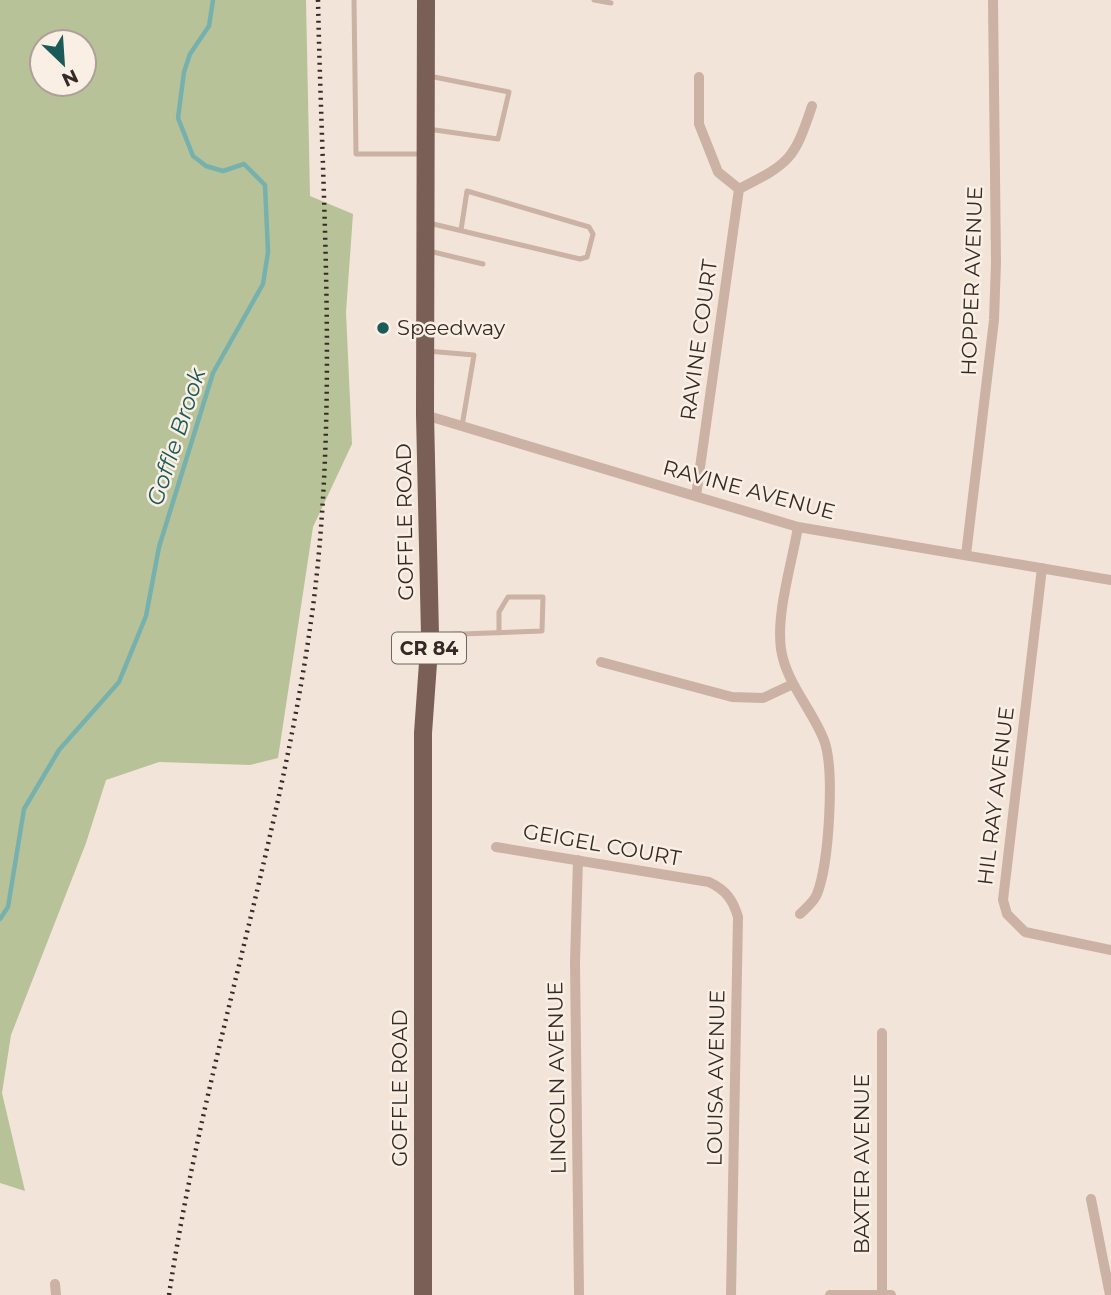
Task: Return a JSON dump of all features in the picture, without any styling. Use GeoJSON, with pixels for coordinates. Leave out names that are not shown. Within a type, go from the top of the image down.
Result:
{"type":"FeatureCollection","features":[{"type":"Feature","properties":{"kind":"main road","name":"GOFFLE ROAD"},"geometry":{"type":"LineString","coordinates":[[423,1295],[423,733],[430,635],[425,415],[426,0]]}},
{"type":"Feature","properties":{"kind":"street","name":"HOPPER AVENUE"},"geometry":{"type":"LineString","coordinates":[[965,555],[994,320],[996,248],[993,4]]}},
{"type":"Feature","properties":{"kind":"street"},"geometry":{"type":"LineString","coordinates":[[699,77],[699,124],[718,172],[740,189],[775,170],[797,151],[812,106]]}},
{"type":"Feature","properties":{"kind":"street","name":"RAVINE COURT"},"geometry":{"type":"LineString","coordinates":[[696,496],[740,189]]}},
{"type":"Feature","properties":{"kind":"street","name":"RAVINE AVENUE"},"geometry":{"type":"LineString","coordinates":[[425,415],[798,527],[1111,580]]}},
{"type":"Feature","properties":{"kind":"street"},"geometry":{"type":"LineString","coordinates":[[798,527],[781,627],[784,663],[824,741],[830,781],[822,871],[817,895],[800,914]]}},
{"type":"Feature","properties":{"kind":"street","name":"HIL RAY AVENUE"},"geometry":{"type":"LineString","coordinates":[[1042,568],[1003,900],[1007,914],[1025,932],[1111,950]]}},
{"type":"Feature","properties":{"kind":"street"},"geometry":{"type":"LineString","coordinates":[[601,662],[739,698],[773,695],[793,684]]}},
{"type":"Feature","properties":{"kind":"street","name":"GEIGEL COURT"},"geometry":{"type":"LineString","coordinates":[[496,847],[702,881]]}},
{"type":"Feature","properties":{"kind":"street","name":"LINCOLN AVENUE"},"geometry":{"type":"LineString","coordinates":[[578,860],[575,976],[579,1295]]}},
{"type":"Feature","properties":{"kind":"street","name":"LOUISA AVENUE"},"geometry":{"type":"LineString","coordinates":[[702,881],[719,887],[729,895],[738,917],[731,1295]]}},
{"type":"Feature","properties":{"kind":"street","name":"BAXTER AVENUE"},"geometry":{"type":"LineString","coordinates":[[881,1033],[881,1295]]}},
{"type":"Feature","properties":{"kind":"street"},"geometry":{"type":"LineString","coordinates":[[1091,1199],[1108,1294]]}},
{"type":"Feature","properties":{"kind":"street"},"geometry":{"type":"LineString","coordinates":[[830,1295],[891,1295]]}},
{"type":"Feature","properties":{"kind":"lane"},"geometry":{"type":"LineString","coordinates":[[354,0],[356,154],[426,154]]}},
{"type":"Feature","properties":{"kind":"lane"},"geometry":{"type":"LineString","coordinates":[[594,0],[611,3]]}},
{"type":"Feature","properties":{"kind":"lane"},"geometry":{"type":"LineString","coordinates":[[426,76],[509,92],[498,139],[426,129]]}},
{"type":"Feature","properties":{"kind":"lane"},"geometry":{"type":"LineString","coordinates":[[426,223],[580,258],[587,257],[593,234],[589,227],[467,191],[461,230]]}},
{"type":"Feature","properties":{"kind":"lane"},"geometry":{"type":"LineString","coordinates":[[426,250],[483,264]]}},
{"type":"Feature","properties":{"kind":"lane"},"geometry":{"type":"LineString","coordinates":[[425,351],[474,355],[462,426]]}},
{"type":"Feature","properties":{"kind":"lane"},"geometry":{"type":"LineString","coordinates":[[430,635],[499,633],[542,631],[543,597],[508,597],[499,612],[499,633]]}},
{"type":"Feature","properties":{"kind":"green space"},"geometry":{"type":"Polygon","coordinates":[[[0,0],[306,0],[310,196],[353,214],[346,312],[352,444],[313,527],[278,758],[250,765],[159,762],[106,780],[86,843],[11,1035],[2,1093],[25,1191],[0,1183],[0,0]]]}},
{"type":"Feature","properties":{"kind":"waterway","name":"Goffle Brook"},"geometry":{"type":"LineString","coordinates":[[0,919],[8,907],[24,809],[59,750],[119,682],[146,616],[159,547],[213,373],[263,284],[268,252],[265,185],[244,164],[223,171],[206,166],[193,156],[178,118],[184,72],[190,54],[209,26],[213,0]]}},
{"type":"Feature","properties":{"kind":"railway"},"geometry":{"type":"LineString","coordinates":[[169,1295],[202,1121],[284,774],[314,599],[321,525],[327,375],[318,0]]}},
{"type":"Feature","properties":{"kind":"place","name":"Speedway"},"geometry":{"type":"Point","coordinates":[383,328]}}]}
